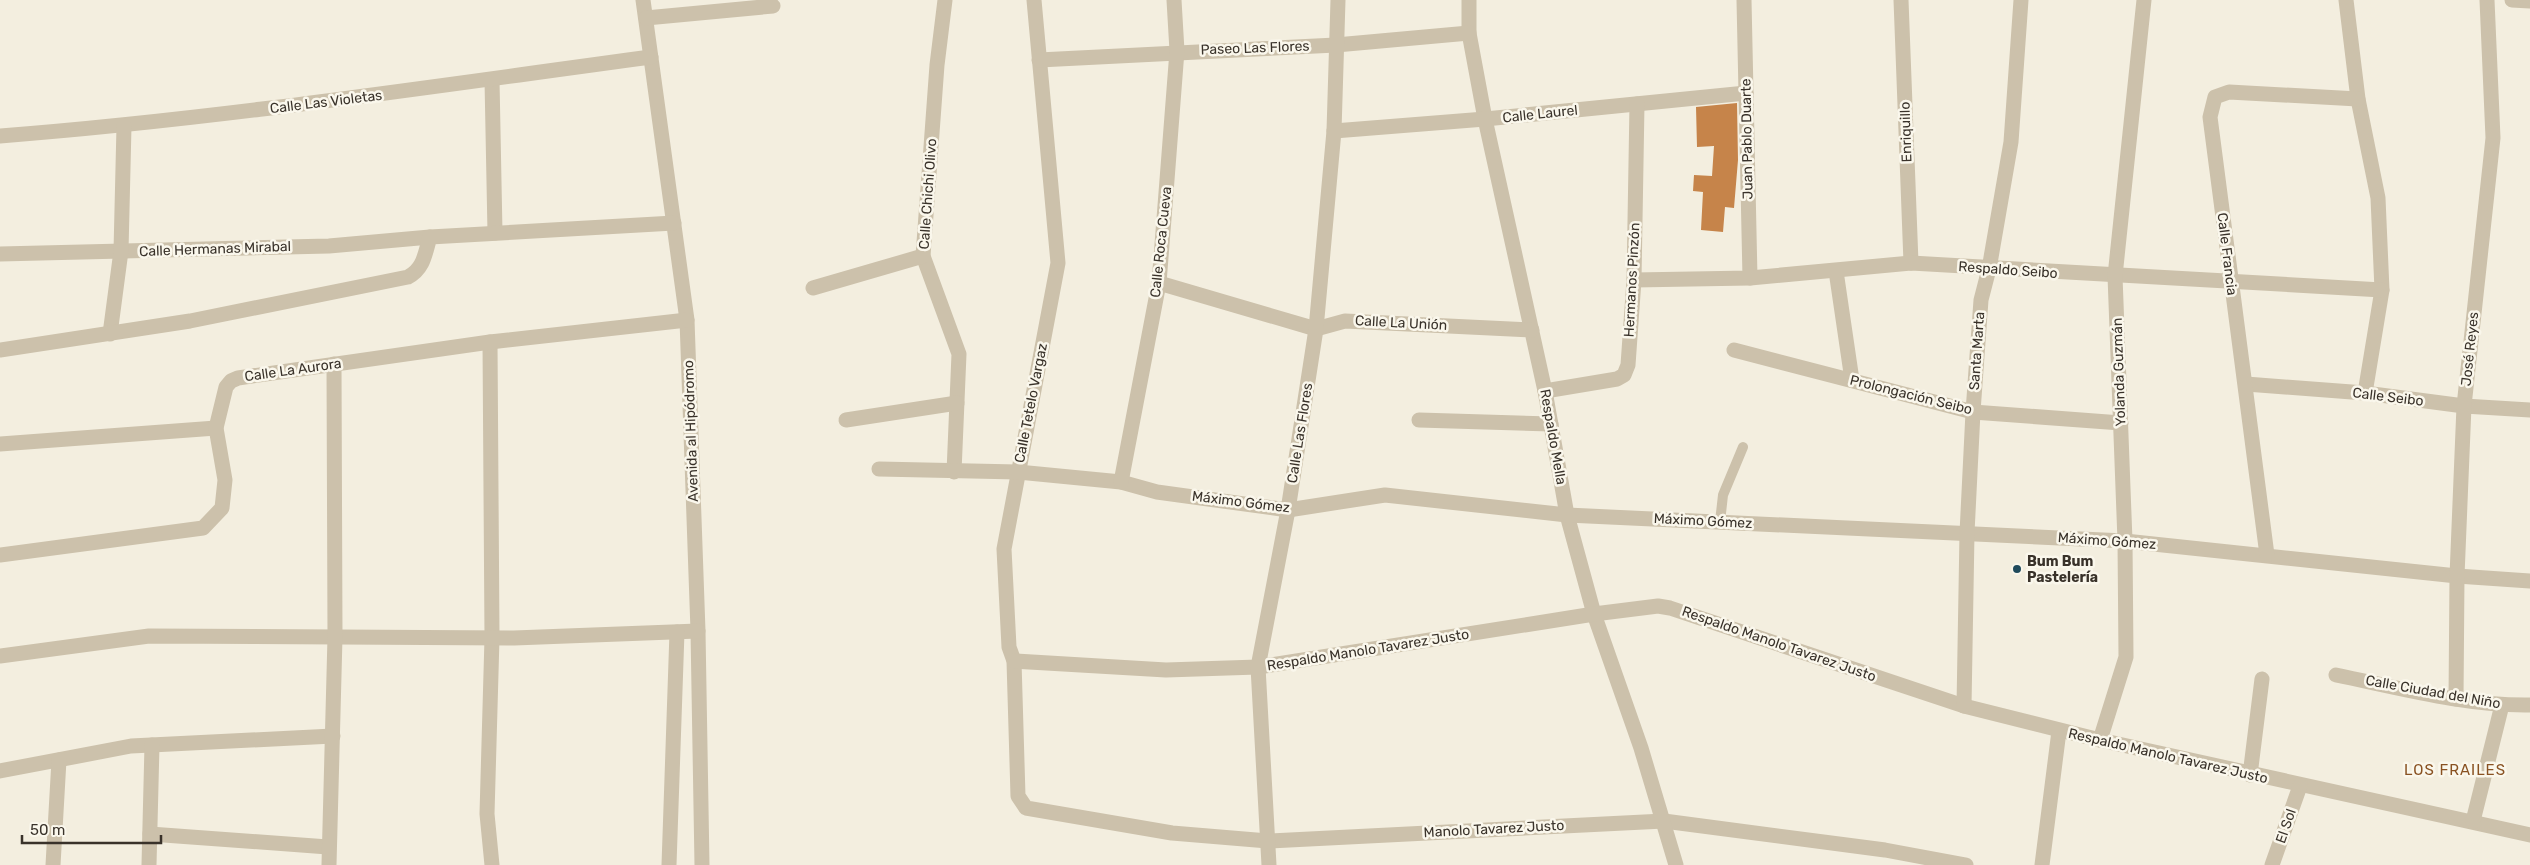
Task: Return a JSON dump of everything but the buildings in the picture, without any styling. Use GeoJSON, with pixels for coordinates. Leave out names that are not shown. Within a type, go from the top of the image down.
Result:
{"type":"FeatureCollection","features":[{"type":"Feature","properties":{"kind":"street","name":"Avenida al Hipódromo"},"geometry":{"type":"LineString","coordinates":[[643,0],[687,320],[698,631],[702,865]]}},
{"type":"Feature","properties":{"kind":"street","name":"Calle Chichi Olivo"},"geometry":{"type":"LineString","coordinates":[[945,0],[937,65],[923,256],[959,354],[954,472]]}},
{"type":"Feature","properties":{"kind":"street","name":"Calle Tetelo Vargaz"},"geometry":{"type":"LineString","coordinates":[[1023,805],[1018,796],[1014,661],[1009,647],[1004,549],[1058,263],[1034,0]]}},
{"type":"Feature","properties":{"kind":"street","name":"Calle Roca Cueva"},"geometry":{"type":"LineString","coordinates":[[1121,482],[1159,283],[1177,52],[1174,0]]}},
{"type":"Feature","properties":{"kind":"street","name":"Calle Las Flores"},"geometry":{"type":"LineString","coordinates":[[1269,865],[1258,667],[1288,510],[1316,329],[1334,131],[1338,0]]}},
{"type":"Feature","properties":{"kind":"street","name":"Respaldo Mella"},"geometry":{"type":"LineString","coordinates":[[1468,0],[1470,33],[1485,119],[1546,391],[1567,515],[1594,614],[1664,821],[1676,865]]}},
{"type":"Feature","properties":{"kind":"street","name":"Juan Pablo Duarte"},"geometry":{"type":"LineString","coordinates":[[1744,0],[1750,278]]}},
{"type":"Feature","properties":{"kind":"street","name":"Enriquillo"},"geometry":{"type":"LineString","coordinates":[[1901,0],[1911,263]]}},
{"type":"Feature","properties":{"kind":"street","name":"Santa Marta"},"geometry":{"type":"LineString","coordinates":[[1964,706],[1967,533],[1981,300],[1989,269],[2011,142],[2021,0]]}},
{"type":"Feature","properties":{"kind":"street","name":"Yolanda Guzmán"},"geometry":{"type":"LineString","coordinates":[[2100,740],[2126,656],[2125,541],[2115,276],[2144,0]]}},
{"type":"Feature","properties":{"kind":"street"},"geometry":{"type":"LineString","coordinates":[[2346,0],[2358,99],[2378,198],[2382,290],[2365,393]]}},
{"type":"Feature","properties":{"kind":"street","name":"José Reyes"},"geometry":{"type":"LineString","coordinates":[[2456,699],[2457,576],[2464,406],[2493,138],[2487,0]]}},
{"type":"Feature","properties":{"kind":"street"},"geometry":{"type":"LineString","coordinates":[[2512,0],[2530,1]]}},
{"type":"Feature","properties":{"kind":"street"},"geometry":{"type":"LineString","coordinates":[[646,18],[773,6]]}},
{"type":"Feature","properties":{"kind":"street","name":"Paseo Las Flores"},"geometry":{"type":"LineString","coordinates":[[1040,60],[1336,45],[1470,33]]}},
{"type":"Feature","properties":{"kind":"street","name":"Calle Las Violetas"},"geometry":{"type":"LineString","coordinates":[[0,136],[124,126],[492,80],[651,57]]}},
{"type":"Feature","properties":{"kind":"street"},"geometry":{"type":"LineString","coordinates":[[492,80],[495,233]]}},
{"type":"Feature","properties":{"kind":"street","name":"Calle Francia"},"geometry":{"type":"LineString","coordinates":[[2267,555],[2210,117],[2214,97],[2229,92],[2358,99]]}},
{"type":"Feature","properties":{"kind":"street","name":"Calle Laurel"},"geometry":{"type":"LineString","coordinates":[[1334,131],[1485,119],[1746,93]]}},
{"type":"Feature","properties":{"kind":"street","name":"Hermanos Pinzón"},"geometry":{"type":"LineString","coordinates":[[1546,391],[1617,379],[1624,375],[1628,365],[1634,280],[1637,104]]}},
{"type":"Feature","properties":{"kind":"street"},"geometry":{"type":"LineString","coordinates":[[110,334],[121,251],[124,126]]}},
{"type":"Feature","properties":{"kind":"street","name":"Calle Hermanas Mirabal"},"geometry":{"type":"LineString","coordinates":[[0,254],[329,246],[430,237],[674,222]]}},
{"type":"Feature","properties":{"kind":"street"},"geometry":{"type":"LineString","coordinates":[[0,350],[190,321],[408,277],[416,273],[422,265],[430,237]]}},
{"type":"Feature","properties":{"kind":"street"},"geometry":{"type":"LineString","coordinates":[[813,288],[923,256]]}},
{"type":"Feature","properties":{"kind":"street","name":"Respaldo Seibo"},"geometry":{"type":"LineString","coordinates":[[1634,280],[1750,278],[1911,263],[1989,269],[2382,290]]}},
{"type":"Feature","properties":{"kind":"street"},"geometry":{"type":"LineString","coordinates":[[1836,271],[1852,380]]}},
{"type":"Feature","properties":{"kind":"street"},"geometry":{"type":"LineString","coordinates":[[1159,283],[1316,329]]}},
{"type":"Feature","properties":{"kind":"street","name":"Calle La Aurora"},"geometry":{"type":"LineString","coordinates":[[0,555],[203,528],[222,508],[226,480],[216,428],[226,387],[231,381],[238,378],[490,342],[687,320]]}},
{"type":"Feature","properties":{"kind":"street","name":"Calle La Unión"},"geometry":{"type":"LineString","coordinates":[[1316,329],[1345,320],[1532,330]]}},
{"type":"Feature","properties":{"kind":"street"},"geometry":{"type":"LineString","coordinates":[[490,342],[492,638],[487,814],[492,865]]}},
{"type":"Feature","properties":{"kind":"street","name":"Prolongación Seibo"},"geometry":{"type":"LineString","coordinates":[[1734,350],[1973,412],[2121,423]]}},
{"type":"Feature","properties":{"kind":"street"},"geometry":{"type":"LineString","coordinates":[[329,865],[334,637],[334,364]]}},
{"type":"Feature","properties":{"kind":"street","name":"Calle Seibo"},"geometry":{"type":"LineString","coordinates":[[2246,384],[2365,393],[2464,406],[2530,410]]}},
{"type":"Feature","properties":{"kind":"street"},"geometry":{"type":"LineString","coordinates":[[846,420],[957,403]]}},
{"type":"Feature","properties":{"kind":"street"},"geometry":{"type":"LineString","coordinates":[[1420,420],[1551,424]]}},
{"type":"Feature","properties":{"kind":"street"},"geometry":{"type":"LineString","coordinates":[[0,444],[216,428]]}},
{"type":"Feature","properties":{"kind":"street","name":"Máximo Gómez"},"geometry":{"type":"LineString","coordinates":[[879,469],[1018,472],[1121,482],[1157,492],[1288,510],[1384,495],[1567,515],[2125,541],[2457,576],[2530,581]]}},
{"type":"Feature","properties":{"kind":"street","name":"Respaldo Manolo Tavarez Justo"},"geometry":{"type":"LineString","coordinates":[[1014,661],[1166,670],[1258,667],[1594,614],[1658,606],[1670,608],[1964,706],[2250,775],[2530,835]]}},
{"type":"Feature","properties":{"kind":"street"},"geometry":{"type":"LineString","coordinates":[[0,656],[149,636],[492,638],[698,631]]}},
{"type":"Feature","properties":{"kind":"street"},"geometry":{"type":"LineString","coordinates":[[669,865],[677,632]]}},
{"type":"Feature","properties":{"kind":"street","name":"Calle Ciudad del Niño"},"geometry":{"type":"LineString","coordinates":[[2336,675],[2456,699],[2502,705],[2530,705]]}},
{"type":"Feature","properties":{"kind":"street"},"geometry":{"type":"LineString","coordinates":[[2250,775],[2262,679]]}},
{"type":"Feature","properties":{"kind":"street"},"geometry":{"type":"LineString","coordinates":[[2473,822],[2502,705]]}},
{"type":"Feature","properties":{"kind":"street"},"geometry":{"type":"LineString","coordinates":[[2042,865],[2058,730]]}},
{"type":"Feature","properties":{"kind":"street"},"geometry":{"type":"LineString","coordinates":[[0,771],[131,746],[333,736]]}},
{"type":"Feature","properties":{"kind":"street"},"geometry":{"type":"LineString","coordinates":[[149,865],[152,745]]}},
{"type":"Feature","properties":{"kind":"street"},"geometry":{"type":"LineString","coordinates":[[53,865],[59,760]]}},
{"type":"Feature","properties":{"kind":"street","name":"El Sol"},"geometry":{"type":"LineString","coordinates":[[2272,865],[2300,786]]}},
{"type":"Feature","properties":{"kind":"street","name":"Manolo Tavarez Justo"},"geometry":{"type":"LineString","coordinates":[[1023,805],[1026,808],[1172,833],[1268,841],[1664,821],[1885,850],[1966,865]]}},
{"type":"Feature","properties":{"kind":"street"},"geometry":{"type":"LineString","coordinates":[[150,834],[328,847]]}},
{"type":"Feature","properties":{"kind":"lane"},"geometry":{"type":"LineString","coordinates":[[1720,522],[1723,495],[1743,447]]}},
{"type":"Feature","properties":{"kind":"place","name":"Bum Bum Pastelería"},"geometry":{"type":"Point","coordinates":[2017,569]}},
{"type":"Feature","properties":{"kind":"district","name":"LOS FRAILES"},"geometry":{"type":"Point","coordinates":[2455,770]}}]}
